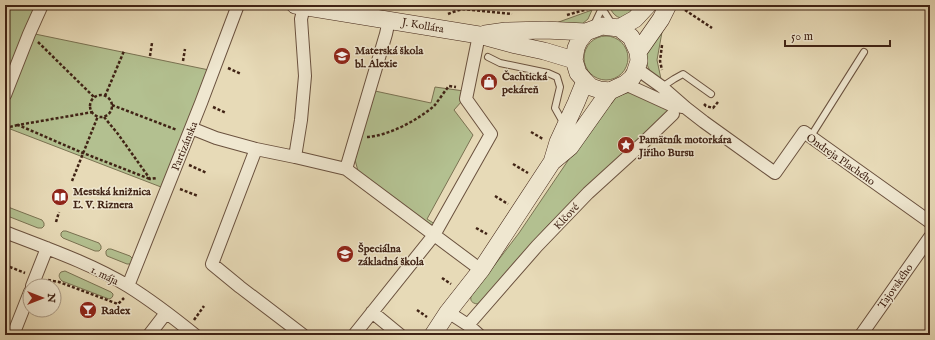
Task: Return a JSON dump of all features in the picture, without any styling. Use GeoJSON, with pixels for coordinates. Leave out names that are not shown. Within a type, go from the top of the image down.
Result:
{"type":"FeatureCollection","features":[{"type":"Feature","properties":{"kind":"main road"},"geometry":{"type":"LineString","coordinates":[[616,28],[635,19],[648,5]]}},
{"type":"Feature","properties":{"kind":"main road"},"geometry":{"type":"LineString","coordinates":[[638,52],[668,5]]}},
{"type":"Feature","properties":{"kind":"main road","name":"J. Kollára"},"geometry":{"type":"LineString","coordinates":[[300,6],[479,35],[516,46],[544,51],[574,60]]}},
{"type":"Feature","properties":{"kind":"main road"},"geometry":{"type":"LineString","coordinates":[[552,162],[570,147],[610,91],[625,84],[632,78],[637,69],[639,61],[638,52],[631,37],[616,28],[602,26],[589,31],[579,41],[574,60],[578,73],[591,87],[610,91]]}},
{"type":"Feature","properties":{"kind":"main road","name":"J. Kollára"},"geometry":{"type":"LineString","coordinates":[[479,35],[506,31],[589,31]]}},
{"type":"Feature","properties":{"kind":"main road"},"geometry":{"type":"LineString","coordinates":[[432,335],[481,270],[552,162],[558,142],[585,81]]}},
{"type":"Feature","properties":{"kind":"street"},"geometry":{"type":"LineString","coordinates":[[5,95],[42,5]]}},
{"type":"Feature","properties":{"kind":"street","name":"Partizánska"},"geometry":{"type":"LineString","coordinates":[[126,292],[238,5]]}},
{"type":"Feature","properties":{"kind":"street"},"geometry":{"type":"LineString","coordinates":[[295,157],[301,120],[305,76],[300,6]]}},
{"type":"Feature","properties":{"kind":"street"},"geometry":{"type":"LineString","coordinates":[[346,168],[390,20]]}},
{"type":"Feature","properties":{"kind":"street"},"geometry":{"type":"LineString","coordinates":[[354,335],[434,235],[492,134],[466,99],[479,35]]}},
{"type":"Feature","properties":{"kind":"street","name":"Ondreja Plachého"},"geometry":{"type":"LineString","coordinates":[[637,69],[665,85],[686,108],[775,173],[804,132],[930,222]]}},
{"type":"Feature","properties":{"kind":"street","name":"Ondreja Plachého"},"geometry":{"type":"LineString","coordinates":[[625,84],[671,105],[686,108]]}},
{"type":"Feature","properties":{"kind":"street","name":"Klčové"},"geometry":{"type":"LineString","coordinates":[[468,325],[537,246],[588,193],[673,114]]}},
{"type":"Feature","properties":{"kind":"street"},"geometry":{"type":"LineString","coordinates":[[190,131],[256,150],[346,168],[481,270]]}},
{"type":"Feature","properties":{"kind":"street"},"geometry":{"type":"LineString","coordinates":[[256,150],[212,264],[303,335]]}},
{"type":"Feature","properties":{"kind":"street","name":"1. mája"},"geometry":{"type":"LineString","coordinates":[[5,232],[47,248],[96,270],[126,292],[166,312],[195,335]]}},
{"type":"Feature","properties":{"kind":"street","name":"Tajovského"},"geometry":{"type":"LineString","coordinates":[[861,335],[930,237]]}},
{"type":"Feature","properties":{"kind":"street"},"geometry":{"type":"LineString","coordinates":[[38,278],[47,248]]}},
{"type":"Feature","properties":{"kind":"street"},"geometry":{"type":"LineString","coordinates":[[13,335],[22,312]]}},
{"type":"Feature","properties":{"kind":"street"},"geometry":{"type":"LineString","coordinates":[[149,335],[166,312]]}},
{"type":"Feature","properties":{"kind":"street"},"geometry":{"type":"LineString","coordinates":[[372,312],[400,335]]}},
{"type":"Feature","properties":{"kind":"street"},"geometry":{"type":"LineString","coordinates":[[448,312],[468,325],[479,335]]}},
{"type":"Feature","properties":{"kind":"lane"},"geometry":{"type":"LineString","coordinates":[[601,7],[616,28]]}},
{"type":"Feature","properties":{"kind":"lane"},"geometry":{"type":"LineString","coordinates":[[589,31],[594,24],[601,7]]}},
{"type":"Feature","properties":{"kind":"lane"},"geometry":{"type":"LineString","coordinates":[[811,136],[864,52]]}},
{"type":"Feature","properties":{"kind":"lane"},"geometry":{"type":"LineString","coordinates":[[488,57],[500,63],[548,73],[557,77],[560,86],[554,108],[565,126]]}},
{"type":"Feature","properties":{"kind":"lane"},"geometry":{"type":"LineString","coordinates":[[665,85],[683,74],[711,94]]}},
{"type":"Feature","properties":{"kind":"path"},"geometry":{"type":"LineString","coordinates":[[565,16],[591,7]]}},
{"type":"Feature","properties":{"kind":"path"},"geometry":{"type":"LineString","coordinates":[[443,17],[463,9],[517,15]]}},
{"type":"Feature","properties":{"kind":"path"},"geometry":{"type":"LineString","coordinates":[[685,10],[712,28]]}},
{"type":"Feature","properties":{"kind":"path"},"geometry":{"type":"LineString","coordinates":[[29,34],[95,98]]}},
{"type":"Feature","properties":{"kind":"path"},"geometry":{"type":"LineString","coordinates":[[663,40],[660,61],[665,85]]}},
{"type":"Feature","properties":{"kind":"path"},"geometry":{"type":"LineString","coordinates":[[150,56],[152,43]]}},
{"type":"Feature","properties":{"kind":"path"},"geometry":{"type":"LineString","coordinates":[[183,61],[185,49]]}},
{"type":"Feature","properties":{"kind":"path"},"geometry":{"type":"LineString","coordinates":[[105,96],[124,51]]}},
{"type":"Feature","properties":{"kind":"path"},"geometry":{"type":"LineString","coordinates":[[355,138],[372,137],[395,130],[418,117],[434,105],[449,86],[468,89]]}},
{"type":"Feature","properties":{"kind":"path"},"geometry":{"type":"LineString","coordinates":[[104,117],[111,111],[112,105],[110,99],[105,96],[98,96],[91,103],[93,112],[98,116],[104,117],[150,179]]}},
{"type":"Feature","properties":{"kind":"path"},"geometry":{"type":"LineString","coordinates":[[112,105],[190,131]]}},
{"type":"Feature","properties":{"kind":"path"},"geometry":{"type":"LineString","coordinates":[[5,128],[93,112]]}},
{"type":"Feature","properties":{"kind":"path"},"geometry":{"type":"LineString","coordinates":[[72,181],[98,116]]}},
{"type":"Feature","properties":{"kind":"path"},"geometry":{"type":"LineString","coordinates":[[18,125],[83,153],[150,179],[170,180],[198,196]]}},
{"type":"Feature","properties":{"kind":"path"},"geometry":{"type":"LineString","coordinates":[[531,132],[548,142]]}},
{"type":"Feature","properties":{"kind":"path"},"geometry":{"type":"LineString","coordinates":[[178,160],[207,173]]}},
{"type":"Feature","properties":{"kind":"path"},"geometry":{"type":"LineString","coordinates":[[513,164],[530,174]]}},
{"type":"Feature","properties":{"kind":"path"},"geometry":{"type":"LineString","coordinates":[[494,196],[510,205]]}},
{"type":"Feature","properties":{"kind":"path"},"geometry":{"type":"LineString","coordinates":[[56,222],[59,212]]}},
{"type":"Feature","properties":{"kind":"path"},"geometry":{"type":"LineString","coordinates":[[476,228],[489,236]]}},
{"type":"Feature","properties":{"kind":"path"},"geometry":{"type":"LineString","coordinates":[[5,265],[25,273]]}},
{"type":"Feature","properties":{"kind":"path"},"geometry":{"type":"LineString","coordinates":[[442,278],[451,284]]}},
{"type":"Feature","properties":{"kind":"path"},"geometry":{"type":"LineString","coordinates":[[62,283],[118,304],[126,292]]}},
{"type":"Feature","properties":{"kind":"path"},"geometry":{"type":"LineString","coordinates":[[192,322],[204,306]]}},
{"type":"Feature","properties":{"kind":"path"},"geometry":{"type":"LineString","coordinates":[[417,310],[426,317]]}},
{"type":"Feature","properties":{"kind":"path"},"geometry":{"type":"LineString","coordinates":[[234,335],[237,331]]}},
{"type":"Feature","properties":{"kind":"green space"},"geometry":{"type":"Polygon","coordinates":[[[5,5],[37,5],[5,87],[5,5]]]}},
{"type":"Feature","properties":{"kind":"green space"},"geometry":{"type":"Polygon","coordinates":[[[609,5],[623,5],[634,13],[626,18],[620,18],[613,13],[609,5]]]}},
{"type":"Feature","properties":{"kind":"green space"},"geometry":{"type":"Polygon","coordinates":[[[592,10],[588,19],[582,24],[556,23],[592,10]]]}},
{"type":"Feature","properties":{"kind":"green space"},"geometry":{"type":"Polygon","coordinates":[[[662,32],[657,60],[661,79],[650,71],[646,59],[650,45],[662,32]]]}},
{"type":"Feature","properties":{"kind":"green space"},"geometry":{"type":"Polygon","coordinates":[[[35,34],[209,70],[161,187],[5,127],[5,108],[35,34]]]}},
{"type":"Feature","properties":{"kind":"green space"},"geometry":{"type":"Polygon","coordinates":[[[606,36],[618,40],[624,46],[628,58],[624,70],[618,76],[606,80],[594,76],[588,70],[584,58],[588,46],[594,40],[606,36]]]}},
{"type":"Feature","properties":{"kind":"green space"},"geometry":{"type":"Polygon","coordinates":[[[435,87],[464,91],[462,101],[454,110],[473,135],[427,219],[435,224],[427,225],[358,171],[355,160],[375,91],[431,103],[435,87]]]}},
{"type":"Feature","properties":{"kind":"green space"},"geometry":{"type":"Polygon","coordinates":[[[633,92],[672,110],[579,194],[548,225],[481,302],[477,304],[473,302],[471,300],[471,296],[519,233],[609,100],[626,93],[633,92]]]}},
{"type":"Feature","properties":{"kind":"green space"},"geometry":{"type":"Polygon","coordinates":[[[5,207],[42,220],[44,226],[42,228],[38,228],[5,215],[5,207]]]}},
{"type":"Feature","properties":{"kind":"green space"},"geometry":{"type":"Polygon","coordinates":[[[63,231],[99,243],[101,249],[99,251],[95,251],[63,238],[61,233],[63,231]]]}},
{"type":"Feature","properties":{"kind":"green space"},"geometry":{"type":"Polygon","coordinates":[[[108,249],[130,256],[133,259],[131,264],[127,264],[107,256],[106,251],[108,249]]]}},
{"type":"Feature","properties":{"kind":"green space"},"geometry":{"type":"Polygon","coordinates":[[[65,271],[111,292],[113,297],[109,299],[62,281],[59,274],[65,271]]]}},
{"type":"Feature","properties":{"kind":"place","name":"Materská škola bl. Alexie"},"geometry":{"type":"Point","coordinates":[342,56]}},
{"type":"Feature","properties":{"kind":"place","name":"Čachtická pekáreň"},"geometry":{"type":"Point","coordinates":[489,82]}},
{"type":"Feature","properties":{"kind":"place","name":"Pamätník motorkára Jiřiho Bursu"},"geometry":{"type":"Point","coordinates":[626,145]}},
{"type":"Feature","properties":{"kind":"place","name":"Mestská knižnica Ľ. V. Riznera"},"geometry":{"type":"Point","coordinates":[60,197]}},
{"type":"Feature","properties":{"kind":"place","name":"Špeciálna základná škola"},"geometry":{"type":"Point","coordinates":[345,254]}},
{"type":"Feature","properties":{"kind":"place","name":"Radex"},"geometry":{"type":"Point","coordinates":[88,310]}}]}
